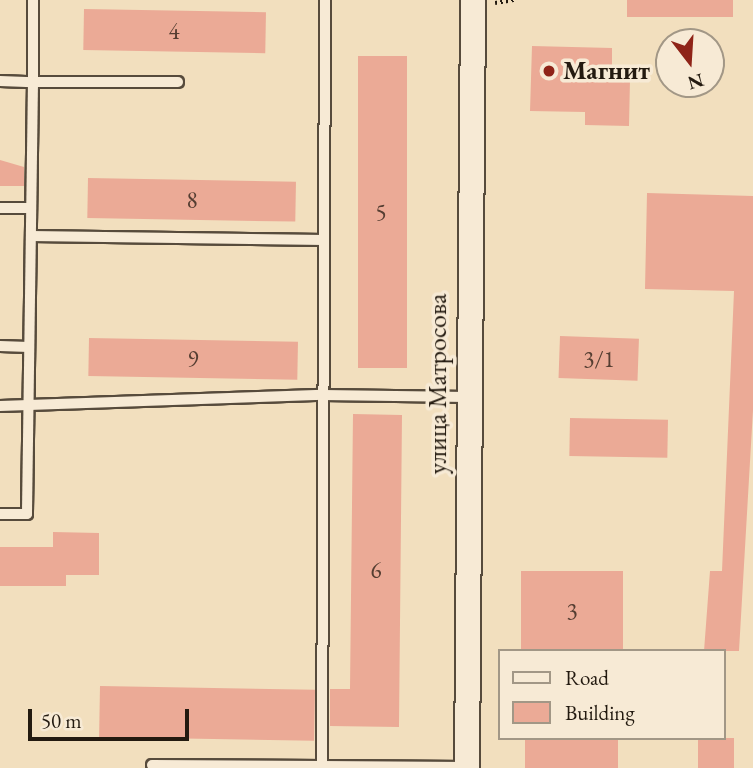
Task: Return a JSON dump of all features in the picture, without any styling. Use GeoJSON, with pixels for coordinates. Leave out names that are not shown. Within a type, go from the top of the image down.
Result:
{"type":"FeatureCollection","features":[{"type":"Feature","properties":{"kind":"street","name":"улица Матросова"},"geometry":{"type":"LineString","coordinates":[[467,768],[467,397],[473,0]]}},
{"type":"Feature","properties":{"kind":"lane"},"geometry":{"type":"LineString","coordinates":[[0,514],[27,514],[33,0]]}},
{"type":"Feature","properties":{"kind":"lane"},"geometry":{"type":"LineString","coordinates":[[322,766],[325,0]]}},
{"type":"Feature","properties":{"kind":"lane"},"geometry":{"type":"LineString","coordinates":[[0,81],[178,82]]}},
{"type":"Feature","properties":{"kind":"lane"},"geometry":{"type":"LineString","coordinates":[[0,208],[31,208]]}},
{"type":"Feature","properties":{"kind":"lane"},"geometry":{"type":"LineString","coordinates":[[31,236],[324,240]]}},
{"type":"Feature","properties":{"kind":"lane"},"geometry":{"type":"LineString","coordinates":[[0,346],[29,346]]}},
{"type":"Feature","properties":{"kind":"lane"},"geometry":{"type":"LineString","coordinates":[[0,406],[323,395],[467,397]]}},
{"type":"Feature","properties":{"kind":"lane"},"geometry":{"type":"LineString","coordinates":[[152,765],[467,768]]}},
{"type":"Feature","properties":{"kind":"building"},"geometry":{"type":"Polygon","coordinates":[[[627,0],[733,0],[733,17],[627,17],[627,0]]]}},
{"type":"Feature","properties":{"kind":"building"},"geometry":{"type":"Polygon","coordinates":[[[84,9],[266,12],[265,53],[83,50],[84,9]]]}},
{"type":"Feature","properties":{"kind":"building"},"geometry":{"type":"Polygon","coordinates":[[[532,46],[612,48],[612,80],[630,80],[629,126],[585,125],[585,112],[530,111],[532,46]]]}},
{"type":"Feature","properties":{"kind":"building"},"geometry":{"type":"Polygon","coordinates":[[[358,56],[407,56],[407,368],[358,368],[358,56]]]}},
{"type":"Feature","properties":{"kind":"building"},"geometry":{"type":"Polygon","coordinates":[[[0,160],[24,167],[24,186],[0,186],[0,160]]]}},
{"type":"Feature","properties":{"kind":"building"},"geometry":{"type":"Polygon","coordinates":[[[88,178],[296,182],[295,222],[87,218],[88,178]]]}},
{"type":"Feature","properties":{"kind":"building"},"geometry":{"type":"Polygon","coordinates":[[[647,193],[753,196],[753,410],[739,651],[704,649],[710,571],[722,571],[734,291],[645,289],[647,193]]]}},
{"type":"Feature","properties":{"kind":"building"},"geometry":{"type":"Polygon","coordinates":[[[560,336],[639,339],[637,381],[559,378],[560,336]]]}},
{"type":"Feature","properties":{"kind":"building"},"geometry":{"type":"Polygon","coordinates":[[[89,338],[298,342],[297,380],[88,376],[89,338]]]}},
{"type":"Feature","properties":{"kind":"building"},"geometry":{"type":"Polygon","coordinates":[[[353,414],[402,415],[399,727],[330,726],[330,689],[350,689],[353,414]]]}},
{"type":"Feature","properties":{"kind":"building"},"geometry":{"type":"Polygon","coordinates":[[[570,418],[668,420],[667,458],[569,456],[570,418]]]}},
{"type":"Feature","properties":{"kind":"building"},"geometry":{"type":"Polygon","coordinates":[[[53,532],[99,533],[99,575],[66,575],[66,586],[0,586],[0,547],[53,547],[53,532]]]}},
{"type":"Feature","properties":{"kind":"building"},"geometry":{"type":"Polygon","coordinates":[[[521,571],[623,571],[623,649],[521,649],[521,571]]]}},
{"type":"Feature","properties":{"kind":"building"},"geometry":{"type":"Polygon","coordinates":[[[100,686],[315,690],[314,741],[99,737],[100,686]]]}},
{"type":"Feature","properties":{"kind":"building"},"geometry":{"type":"Polygon","coordinates":[[[734,738],[734,768],[698,768],[698,740],[734,738]]]}},
{"type":"Feature","properties":{"kind":"building"},"geometry":{"type":"Polygon","coordinates":[[[525,740],[618,740],[618,768],[525,768],[525,740]]]}},
{"type":"Feature","properties":{"kind":"place","name":"Магнит"},"geometry":{"type":"Point","coordinates":[549,71]}}]}
